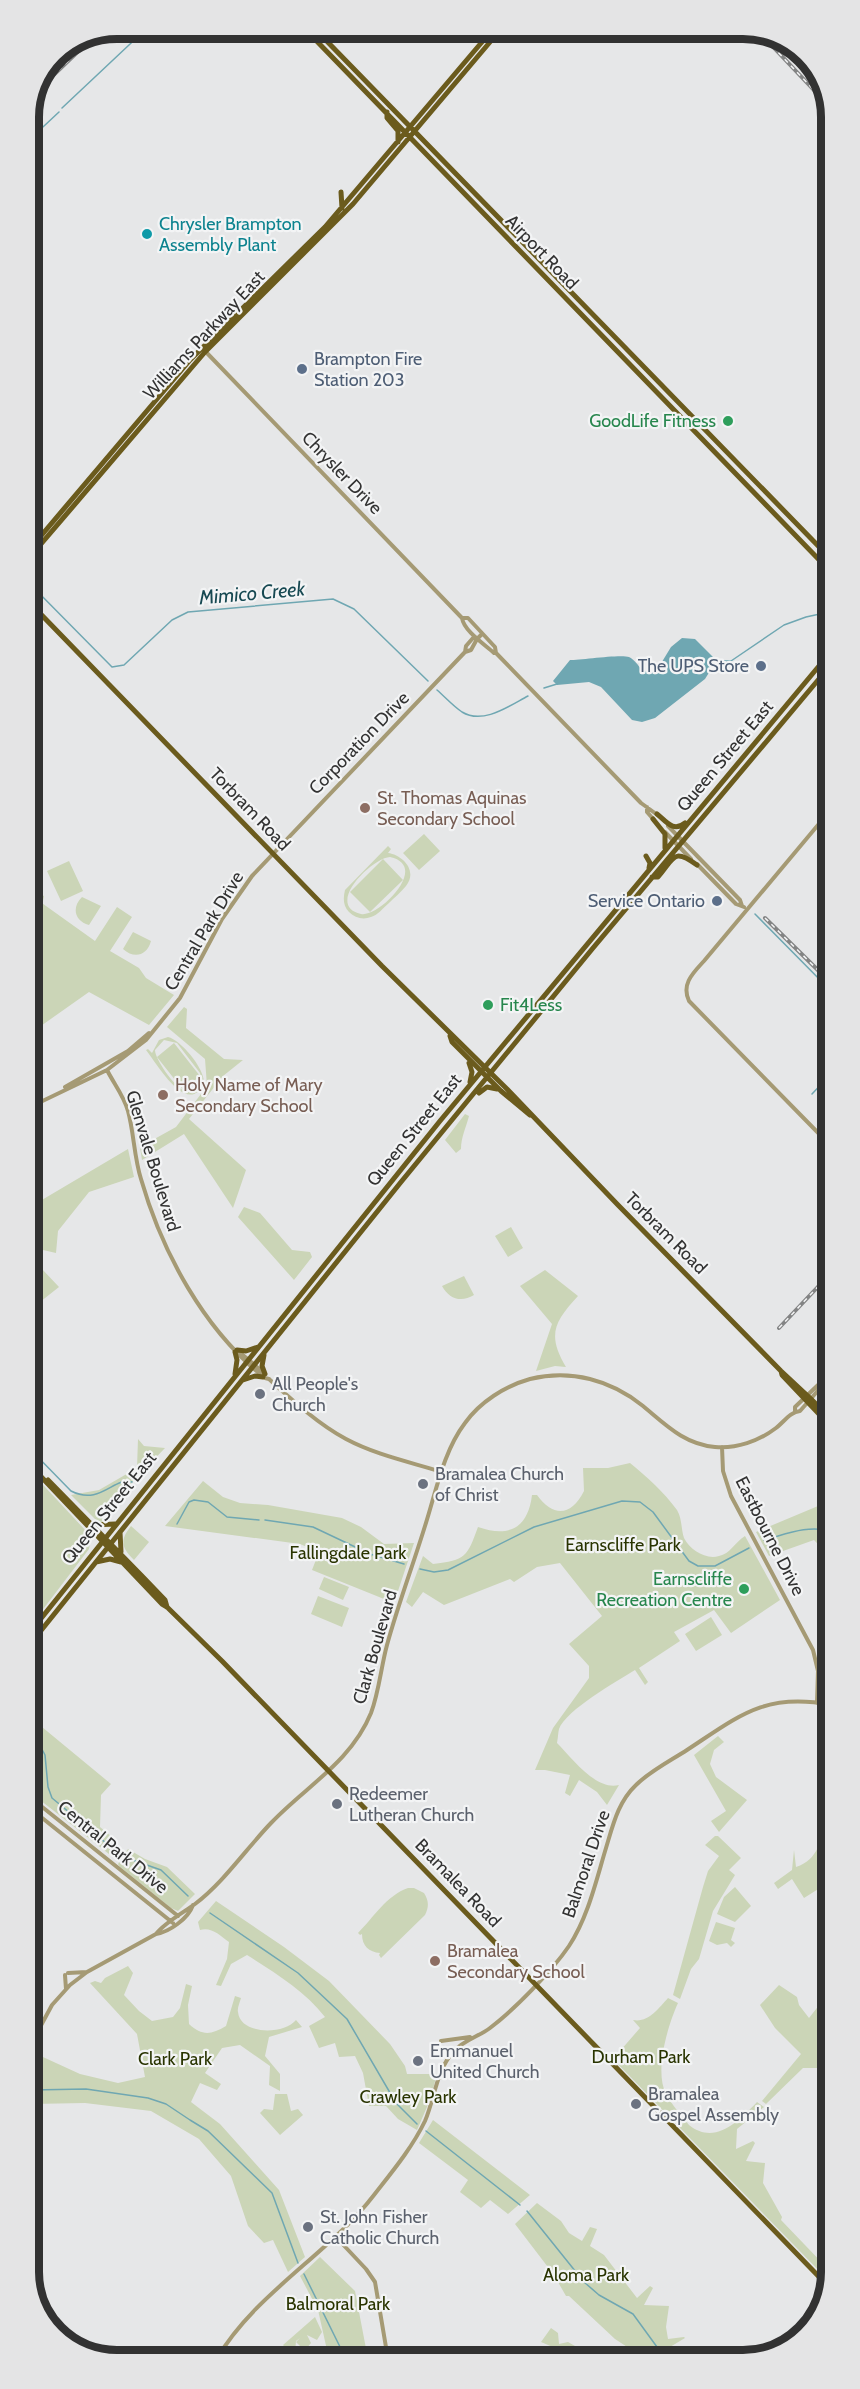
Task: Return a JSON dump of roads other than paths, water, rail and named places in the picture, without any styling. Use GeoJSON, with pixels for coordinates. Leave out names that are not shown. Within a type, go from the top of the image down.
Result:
{"type":"FeatureCollection","features":[{"type":"Feature","properties":{"kind":"main road","name":"Airport Road"},"geometry":{"type":"LineString","coordinates":[[316,39],[821,562]]}},
{"type":"Feature","properties":{"kind":"main road","name":"Airport Road"},"geometry":{"type":"LineString","coordinates":[[326,39],[766,489],[821,548]]}},
{"type":"Feature","properties":{"kind":"main road","name":"Williams Parkway East"},"geometry":{"type":"LineString","coordinates":[[39,546],[203,350],[352,204],[485,39]]}},
{"type":"Feature","properties":{"kind":"main road","name":"Williams Parkway East"},"geometry":{"type":"LineString","coordinates":[[422,118],[492,39]]}},
{"type":"Feature","properties":{"kind":"main road"},"geometry":{"type":"LineString","coordinates":[[387,112],[387,118],[399,133],[398,148],[410,145],[424,151]]}},
{"type":"Feature","properties":{"kind":"main road"},"geometry":{"type":"LineString","coordinates":[[401,116],[412,119],[422,118],[423,134],[432,148]]}},
{"type":"Feature","properties":{"kind":"main road","name":"Williams Parkway East"},"geometry":{"type":"LineString","coordinates":[[39,539],[203,350],[398,148]]}},
{"type":"Feature","properties":{"kind":"main road"},"geometry":{"type":"LineString","coordinates":[[340,192],[342,208]]}},
{"type":"Feature","properties":{"kind":"main road"},"geometry":{"type":"LineString","coordinates":[[758,495],[766,489]]}},
{"type":"Feature","properties":{"kind":"main road","name":"Torbram Road"},"geometry":{"type":"LineString","coordinates":[[39,612],[450,1036],[468,1050],[483,1069]]}},
{"type":"Feature","properties":{"kind":"main road","name":"Queen Street East"},"geometry":{"type":"LineString","coordinates":[[39,1621],[483,1069],[821,664]]}},
{"type":"Feature","properties":{"kind":"main road","name":"Queen Street East"},"geometry":{"type":"LineString","coordinates":[[39,1633],[508,1052],[821,677]]}},
{"type":"Feature","properties":{"kind":"main road"},"geometry":{"type":"LineString","coordinates":[[655,816],[670,826],[676,827],[682,825],[693,813],[696,813]]}},
{"type":"Feature","properties":{"kind":"main road"},"geometry":{"type":"LineString","coordinates":[[649,870],[650,863],[646,856],[657,860],[665,846],[666,838],[655,816]]}},
{"type":"Feature","properties":{"kind":"main road"},"geometry":{"type":"LineString","coordinates":[[652,877],[658,877],[674,857],[679,855],[687,856],[697,865]]}},
{"type":"Feature","properties":{"kind":"main road","name":"Torbram Road"},"geometry":{"type":"LineString","coordinates":[[450,1036],[455,1045],[483,1069],[510,1099],[530,1115],[808,1399],[821,1409]]}},
{"type":"Feature","properties":{"kind":"main road"},"geometry":{"type":"LineString","coordinates":[[468,1050],[475,1056],[485,1058],[490,1056],[502,1042],[506,1042]]}},
{"type":"Feature","properties":{"kind":"main road"},"geometry":{"type":"LineString","coordinates":[[455,1045],[471,1066],[471,1080],[464,1093]]}},
{"type":"Feature","properties":{"kind":"main road"},"geometry":{"type":"LineString","coordinates":[[508,1052],[501,1064],[499,1076],[520,1099],[520,1102]]}},
{"type":"Feature","properties":{"kind":"main road","name":"Torbram Road"},"geometry":{"type":"LineString","coordinates":[[490,1076],[520,1102],[530,1115]]}},
{"type":"Feature","properties":{"kind":"main road"},"geometry":{"type":"LineString","coordinates":[[461,1110],[465,1110],[481,1090],[487,1087],[497,1088],[510,1099]]}},
{"type":"Feature","properties":{"kind":"main road"},"geometry":{"type":"LineString","coordinates":[[234,1378],[237,1364],[235,1351],[247,1351],[259,1346]]}},
{"type":"Feature","properties":{"kind":"main road"},"geometry":{"type":"LineString","coordinates":[[242,1380],[265,1376],[262,1366],[265,1351]]}},
{"type":"Feature","properties":{"kind":"main road","name":"Bramalea Road"},"geometry":{"type":"LineString","coordinates":[[39,1473],[103,1539],[122,1563],[328,1771],[820,2278]]}},
{"type":"Feature","properties":{"kind":"main road"},"geometry":{"type":"LineString","coordinates":[[92,1553],[92,1528],[115,1524]]}},
{"type":"Feature","properties":{"kind":"main road"},"geometry":{"type":"LineString","coordinates":[[120,1532],[121,1554]]}},
{"type":"Feature","properties":{"kind":"main road","name":"Bramalea Road"},"geometry":{"type":"LineString","coordinates":[[109,1546],[121,1554],[165,1600],[167,1607]]}},
{"type":"Feature","properties":{"kind":"main road"},"geometry":{"type":"LineString","coordinates":[[96,1562],[110,1559],[122,1563]]}},
{"type":"Feature","properties":{"kind":"street","name":"Chrysler Drive"},"geometry":{"type":"LineString","coordinates":[[203,350],[462,618],[463,623],[496,653],[647,807],[647,812],[655,816],[681,843]]}},
{"type":"Feature","properties":{"kind":"street","name":"Chrysler Drive"},"geometry":{"type":"LineString","coordinates":[[462,618],[468,618],[495,647],[496,653]]}},
{"type":"Feature","properties":{"kind":"street","name":"Corporation Drive"},"geometry":{"type":"LineString","coordinates":[[273,853],[465,652],[471,650],[482,634]]}},
{"type":"Feature","properties":{"kind":"street"},"geometry":{"type":"LineString","coordinates":[[821,821],[744,908],[688,981],[687,997],[821,1136]]}},
{"type":"Feature","properties":{"kind":"street"},"geometry":{"type":"LineString","coordinates":[[681,843],[697,865],[736,904],[744,908]]}},
{"type":"Feature","properties":{"kind":"street"},"geometry":{"type":"LineString","coordinates":[[681,843],[740,900],[744,908]]}},
{"type":"Feature","properties":{"kind":"street","name":"Central Park Drive"},"geometry":{"type":"LineString","coordinates":[[51,1096],[107,1070],[139,1047],[180,998],[222,919],[243,888],[273,853]]}},
{"type":"Feature","properties":{"kind":"street","name":"Central Park Drive"},"geometry":{"type":"LineString","coordinates":[[39,1102],[128,1051],[159,1025]]}},
{"type":"Feature","properties":{"kind":"street","name":"Glenvale Boulevard"},"geometry":{"type":"LineString","coordinates":[[107,1070],[124,1099],[140,1176],[156,1226],[172,1259],[213,1327],[235,1351],[318,1420],[344,1438],[382,1454],[442,1472]]}},
{"type":"Feature","properties":{"kind":"street","name":"Clark Boulevard"},"geometry":{"type":"LineString","coordinates":[[156,1934],[162,1928],[174,1923],[178,1916],[193,1905],[282,1812],[328,1771],[357,1739],[371,1712],[390,1636],[442,1472],[455,1439],[478,1408],[518,1383],[552,1376],[584,1377],[616,1388],[683,1438],[702,1445],[722,1447],[741,1445],[764,1437],[795,1411],[800,1411],[808,1399],[821,1389]]}},
{"type":"Feature","properties":{"kind":"street","name":"Eastbourne Drive"},"geometry":{"type":"LineString","coordinates":[[722,1447],[723,1471],[731,1496],[813,1650],[818,1671],[817,1703]]}},
{"type":"Feature","properties":{"kind":"street","name":"Balmoral Drive"},"geometry":{"type":"LineString","coordinates":[[222,2350],[248,2318],[371,2199],[418,2134],[433,2100],[440,2074],[449,2057],[460,2046],[492,2026],[560,1959],[578,1931],[587,1909],[617,1812],[635,1785],[734,1719],[760,1706],[788,1701],[821,1704]]}},
{"type":"Feature","properties":{"kind":"street","name":"Central Park Drive"},"geometry":{"type":"LineString","coordinates":[[39,1806],[178,1916]]}},
{"type":"Feature","properties":{"kind":"street","name":"Central Park Drive"},"geometry":{"type":"LineString","coordinates":[[39,1815],[174,1923]]}},
{"type":"Feature","properties":{"kind":"street","name":"Clark Boulevard"},"geometry":{"type":"LineString","coordinates":[[39,2027],[45,2015],[66,1989],[87,1972],[159,1934],[192,1910],[193,1905]]}},
{"type":"Feature","properties":{"kind":"street"},"geometry":{"type":"LineString","coordinates":[[160,1912],[162,1928]]}},
{"type":"Feature","properties":{"kind":"street"},"geometry":{"type":"LineString","coordinates":[[66,1989],[66,1974],[87,1972]]}},
{"type":"Feature","properties":{"kind":"street"},"geometry":{"type":"LineString","coordinates":[[441,2041],[477,2036]]}},
{"type":"Feature","properties":{"kind":"street"},"geometry":{"type":"LineString","coordinates":[[335,2236],[375,2282],[386,2350]]}},
{"type":"Feature","properties":{"kind":"water"},"geometry":{"type":"Polygon","coordinates":[[[682,638],[695,639],[715,659],[715,663],[705,679],[655,718],[642,722],[632,720],[601,687],[589,682],[557,685],[553,681],[570,660],[625,656],[643,670],[657,670],[671,647],[682,638]]]}},
{"type":"Feature","properties":{"kind":"waterway"},"geometry":{"type":"LineString","coordinates":[[62,108],[135,39]]}},
{"type":"Feature","properties":{"kind":"waterway"},"geometry":{"type":"LineString","coordinates":[[39,131],[59,112]]}},
{"type":"Feature","properties":{"kind":"waterway","name":"Mimico Creek"},"geometry":{"type":"LineString","coordinates":[[39,593],[112,667],[124,665],[172,620],[188,612],[333,599],[354,609],[428,681]]}},
{"type":"Feature","properties":{"kind":"waterway","name":"Mimico Creek"},"geometry":{"type":"LineString","coordinates":[[715,661],[731,661],[784,625],[821,614]]}},
{"type":"Feature","properties":{"kind":"waterway","name":"Mimico Creek"},"geometry":{"type":"LineString","coordinates":[[544,688],[557,684]]}},
{"type":"Feature","properties":{"kind":"waterway","name":"Mimico Creek"},"geometry":{"type":"LineString","coordinates":[[437,690],[462,712],[478,716],[496,713],[528,696]]}},
{"type":"Feature","properties":{"kind":"waterway"},"geometry":{"type":"LineString","coordinates":[[755,914],[821,981]]}},
{"type":"Feature","properties":{"kind":"waterway"},"geometry":{"type":"LineString","coordinates":[[812,1094],[821,1084]]}},
{"type":"Feature","properties":{"kind":"waterway"},"geometry":{"type":"LineString","coordinates":[[39,1458],[71,1491],[81,1495],[99,1493],[125,1481],[132,1482]]}},
{"type":"Feature","properties":{"kind":"waterway"},"geometry":{"type":"LineString","coordinates":[[177,1524],[189,1502],[194,1500],[208,1502],[227,1517],[259,1520]]}},
{"type":"Feature","properties":{"kind":"waterway"},"geometry":{"type":"LineString","coordinates":[[420,1569],[434,1572],[448,1570],[534,1527],[622,1501],[640,1502],[653,1512],[689,1561],[698,1566],[715,1566],[749,1548]]}},
{"type":"Feature","properties":{"kind":"waterway"},"geometry":{"type":"LineString","coordinates":[[265,1520],[313,1527],[370,1554],[404,1564]]}},
{"type":"Feature","properties":{"kind":"waterway"},"geometry":{"type":"LineString","coordinates":[[764,1540],[789,1533],[821,1529]]}},
{"type":"Feature","properties":{"kind":"waterway"},"geometry":{"type":"LineString","coordinates":[[39,1744],[45,1755],[48,1787],[52,1798],[112,1848]]}},
{"type":"Feature","properties":{"kind":"waterway"},"geometry":{"type":"LineString","coordinates":[[124,1857],[161,1870],[188,1896]]}},
{"type":"Feature","properties":{"kind":"waterway"},"geometry":{"type":"LineString","coordinates":[[210,1913],[298,1973],[347,2019],[396,2103],[417,2124]]}},
{"type":"Feature","properties":{"kind":"waterway"},"geometry":{"type":"LineString","coordinates":[[39,2090],[86,2089],[148,2098],[166,2104],[208,2131],[272,2193],[298,2263]]}},
{"type":"Feature","properties":{"kind":"waterway"},"geometry":{"type":"LineString","coordinates":[[426,2131],[520,2205]]}},
{"type":"Feature","properties":{"kind":"waterway"},"geometry":{"type":"LineString","coordinates":[[527,2211],[584,2282],[599,2295],[633,2314],[659,2350]]}},
{"type":"Feature","properties":{"kind":"waterway"},"geometry":{"type":"LineString","coordinates":[[304,2274],[342,2350]]}},
{"type":"Feature","properties":{"kind":"railway"},"geometry":{"type":"LineString","coordinates":[[771,44],[817,93]]}},
{"type":"Feature","properties":{"kind":"railway"},"geometry":{"type":"LineString","coordinates":[[50,79],[82,48]]}},
{"type":"Feature","properties":{"kind":"railway"},"geometry":{"type":"LineString","coordinates":[[765,918],[821,973]]}},
{"type":"Feature","properties":{"kind":"railway"},"geometry":{"type":"LineString","coordinates":[[779,1328],[821,1284]]}},
{"type":"Feature","properties":{"kind":"place","name":"Chrysler Brampton Assembly Plant"},"geometry":{"type":"Point","coordinates":[147,234]}},
{"type":"Feature","properties":{"kind":"place","name":"Brampton Fire Station 203"},"geometry":{"type":"Point","coordinates":[302,369]}},
{"type":"Feature","properties":{"kind":"place","name":"GoodLife Fitness"},"geometry":{"type":"Point","coordinates":[728,421]}},
{"type":"Feature","properties":{"kind":"place","name":"The UPS Store"},"geometry":{"type":"Point","coordinates":[761,666]}},
{"type":"Feature","properties":{"kind":"place","name":"St. Thomas Aquinas Secondary School"},"geometry":{"type":"Point","coordinates":[365,808]}},
{"type":"Feature","properties":{"kind":"place","name":"Service Ontario"},"geometry":{"type":"Point","coordinates":[717,901]}},
{"type":"Feature","properties":{"kind":"place","name":"Fit4Less"},"geometry":{"type":"Point","coordinates":[488,1005]}},
{"type":"Feature","properties":{"kind":"place","name":"Holy Name of Mary Secondary School"},"geometry":{"type":"Point","coordinates":[163,1095]}},
{"type":"Feature","properties":{"kind":"place","name":"All People's Church"},"geometry":{"type":"Point","coordinates":[260,1394]}},
{"type":"Feature","properties":{"kind":"place","name":"Bramalea Church of Christ"},"geometry":{"type":"Point","coordinates":[423,1484]}},
{"type":"Feature","properties":{"kind":"place","name":"Earnscliffe Recreation Centre"},"geometry":{"type":"Point","coordinates":[744,1589]}},
{"type":"Feature","properties":{"kind":"place","name":"Redeemer Lutheran Church"},"geometry":{"type":"Point","coordinates":[337,1804]}},
{"type":"Feature","properties":{"kind":"place","name":"Bramalea Secondary School"},"geometry":{"type":"Point","coordinates":[435,1961]}},
{"type":"Feature","properties":{"kind":"place","name":"Emmanuel United Church"},"geometry":{"type":"Point","coordinates":[418,2061]}},
{"type":"Feature","properties":{"kind":"place","name":"Bramalea Gospel Assembly"},"geometry":{"type":"Point","coordinates":[636,2104]}},
{"type":"Feature","properties":{"kind":"place","name":"St. John Fisher Catholic Church"},"geometry":{"type":"Point","coordinates":[308,2227]}},
{"type":"Feature","properties":{"kind":"park label","name":"Earnscliffe Park"},"geometry":{"type":"Point","coordinates":[623,1545]}},
{"type":"Feature","properties":{"kind":"park label","name":"Fallingdale Park"},"geometry":{"type":"Point","coordinates":[348,1553]}},
{"type":"Feature","properties":{"kind":"park label","name":"Durham Park"},"geometry":{"type":"Point","coordinates":[641,2057]}},
{"type":"Feature","properties":{"kind":"park label","name":"Clark Park"},"geometry":{"type":"Point","coordinates":[175,2059]}},
{"type":"Feature","properties":{"kind":"park label","name":"Crawley Park"},"geometry":{"type":"Point","coordinates":[408,2097]}},
{"type":"Feature","properties":{"kind":"park label","name":"Aloma Park"},"geometry":{"type":"Point","coordinates":[586,2275]}},
{"type":"Feature","properties":{"kind":"park label","name":"Balmoral Park"},"geometry":{"type":"Point","coordinates":[338,2304]}}]}
